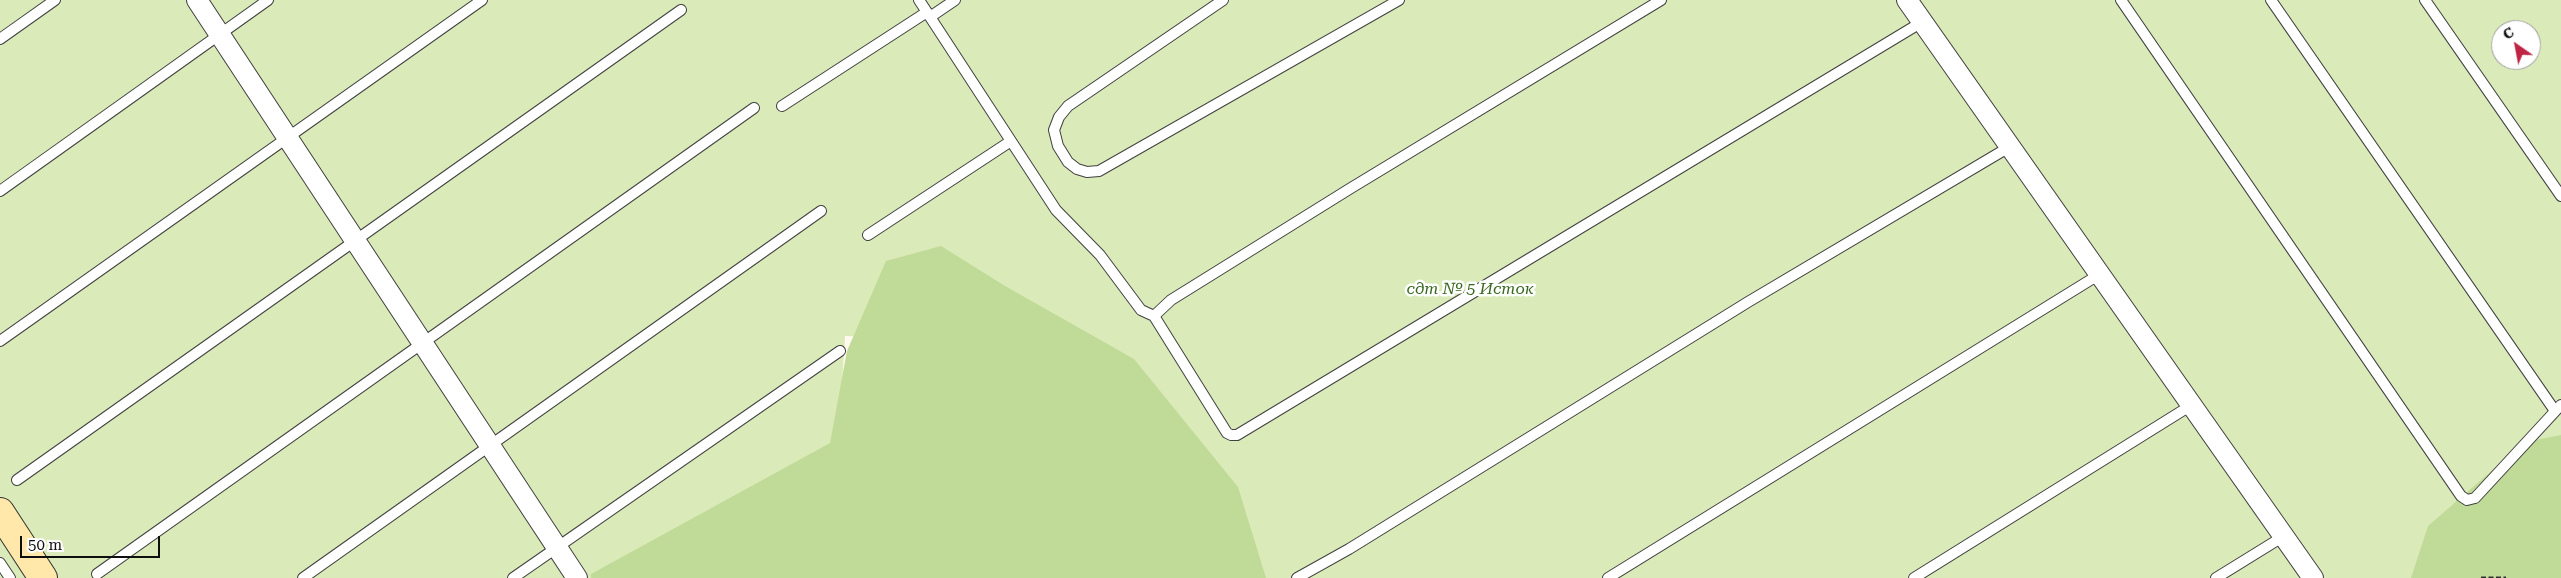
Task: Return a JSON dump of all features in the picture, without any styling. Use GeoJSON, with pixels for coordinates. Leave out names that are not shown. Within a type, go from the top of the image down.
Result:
{"type":"FeatureCollection","features":[{"type":"Feature","properties":{"kind":"street"},"geometry":{"type":"LineString","coordinates":[[196,0],[577,578]]}},
{"type":"Feature","properties":{"kind":"street"},"geometry":{"type":"LineString","coordinates":[[1907,0],[2011,146],[2190,406],[2313,578]]}},
{"type":"Feature","properties":{"kind":"street"},"geometry":{"type":"LineString","coordinates":[[0,512],[44,578]]}},
{"type":"Feature","properties":{"kind":"lane"},"geometry":{"type":"LineString","coordinates":[[0,39],[55,0]]}},
{"type":"Feature","properties":{"kind":"lane"},"geometry":{"type":"LineString","coordinates":[[0,191],[268,0]]}},
{"type":"Feature","properties":{"kind":"lane"},"geometry":{"type":"LineString","coordinates":[[0,341],[482,0]]}},
{"type":"Feature","properties":{"kind":"lane"},"geometry":{"type":"LineString","coordinates":[[918,0],[1056,210],[1100,254],[1141,310],[1154,316],[1227,433],[1237,435],[1922,22]]}},
{"type":"Feature","properties":{"kind":"lane"},"geometry":{"type":"LineString","coordinates":[[782,106],[928,15],[956,0]]}},
{"type":"Feature","properties":{"kind":"lane"},"geometry":{"type":"LineString","coordinates":[[1223,0],[1068,106],[1059,117],[1054,130],[1058,146],[1068,162],[1077,169],[1087,172],[1098,171],[1399,0]]}},
{"type":"Feature","properties":{"kind":"lane"},"geometry":{"type":"LineString","coordinates":[[1154,316],[1171,300],[1661,0]]}},
{"type":"Feature","properties":{"kind":"lane"},"geometry":{"type":"LineString","coordinates":[[2121,0],[2461,496],[2468,500],[2476,498],[2558,408],[2271,0]]}},
{"type":"Feature","properties":{"kind":"lane"},"geometry":{"type":"LineString","coordinates":[[2425,0],[2561,196]]}},
{"type":"Feature","properties":{"kind":"lane"},"geometry":{"type":"LineString","coordinates":[[17,480],[681,10]]}},
{"type":"Feature","properties":{"kind":"lane"},"geometry":{"type":"LineString","coordinates":[[97,574],[754,108]]}},
{"type":"Feature","properties":{"kind":"lane"},"geometry":{"type":"LineString","coordinates":[[868,235],[1011,141]]}},
{"type":"Feature","properties":{"kind":"lane"},"geometry":{"type":"LineString","coordinates":[[1297,578],[1349,549],[1748,302],[2011,146]]}},
{"type":"Feature","properties":{"kind":"lane"},"geometry":{"type":"LineString","coordinates":[[303,578],[821,211]]}},
{"type":"Feature","properties":{"kind":"lane"},"geometry":{"type":"LineString","coordinates":[[1608,578],[2100,274]]}},
{"type":"Feature","properties":{"kind":"lane"},"geometry":{"type":"LineString","coordinates":[[513,578],[840,351]]}},
{"type":"Feature","properties":{"kind":"lane"},"geometry":{"type":"LineString","coordinates":[[1914,578],[2190,406]]}},
{"type":"Feature","properties":{"kind":"lane"},"geometry":{"type":"LineString","coordinates":[[2216,578],[2284,536]]}},
{"type":"Feature","properties":{"kind":"lane"},"geometry":{"type":"LineString","coordinates":[[0,563],[10,578]]}},
{"type":"Feature","properties":{"kind":"path"},"geometry":{"type":"LineString","coordinates":[[2481,578],[2506,578]]}},
{"type":"Feature","properties":{"kind":"green space","name":"сдт № 5 Исток"},"geometry":{"type":"Polygon","coordinates":[[[0,0],[2561,0],[2561,503],[2425,578],[1210,578],[898,338],[845,336],[830,578],[0,578],[0,0]]]}},
{"type":"Feature","properties":{"kind":"green space"},"geometry":{"type":"Polygon","coordinates":[[[941,246],[1005,286],[1134,359],[1238,487],[1266,578],[591,578],[591,574],[830,443],[847,351],[886,261],[941,246]]]}},
{"type":"Feature","properties":{"kind":"green space"},"geometry":{"type":"Polygon","coordinates":[[[2561,435],[2561,578],[2411,578],[2428,526],[2525,442],[2561,435]]]}}]}
